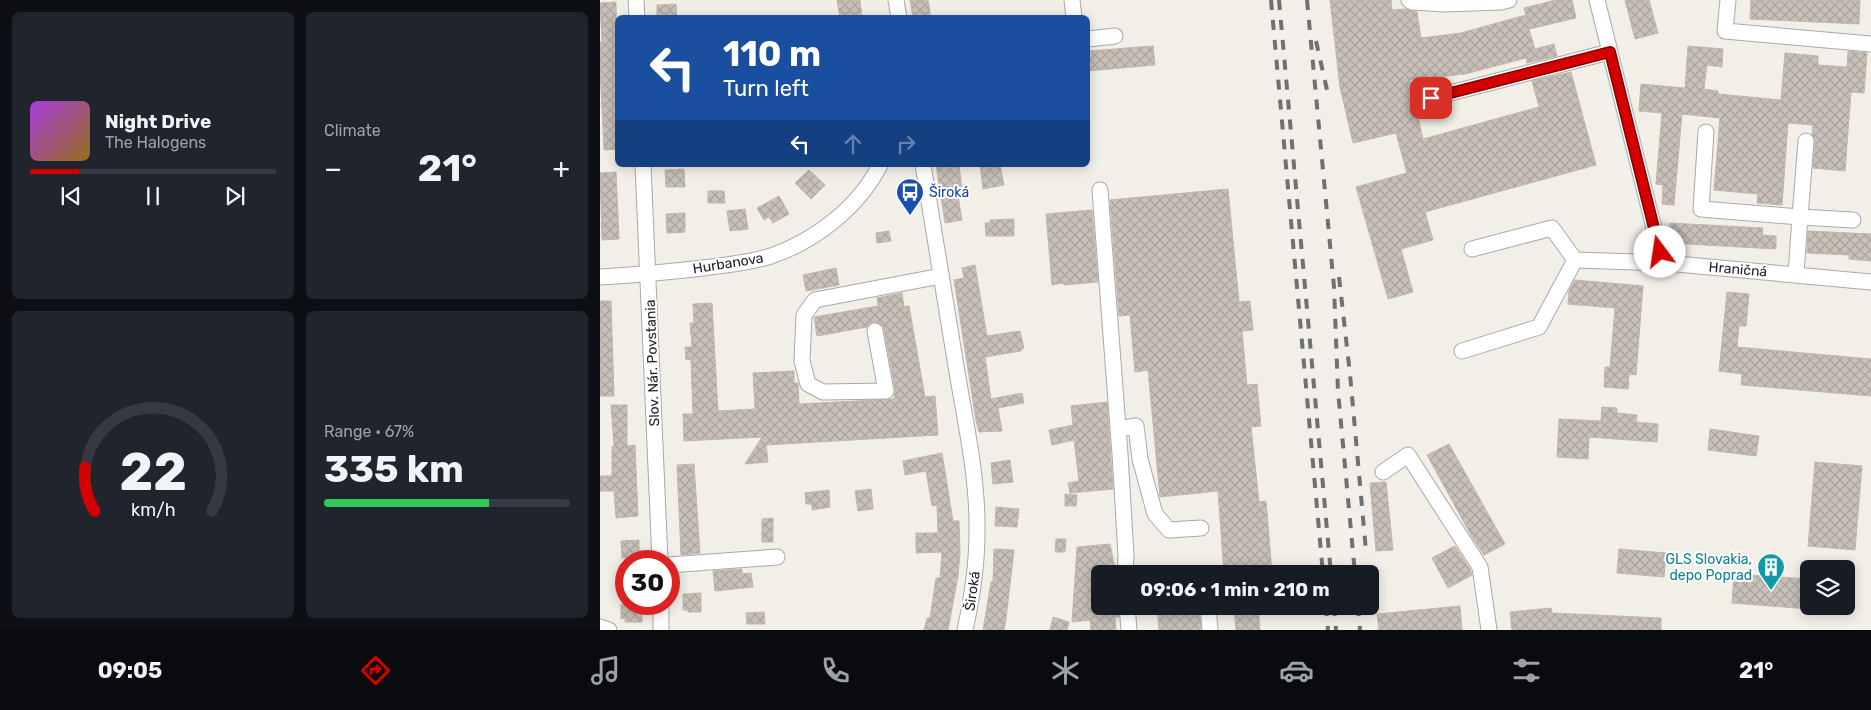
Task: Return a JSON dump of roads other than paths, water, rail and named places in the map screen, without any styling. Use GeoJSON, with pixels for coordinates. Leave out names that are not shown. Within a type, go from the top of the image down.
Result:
{"type":"FeatureCollection","features":[{"type":"Feature","properties":{"kind":"street"},"geometry":{"type":"LineString","coordinates":[[636,0],[637,15]]}},
{"type":"Feature","properties":{"kind":"street"},"geometry":{"type":"LineString","coordinates":[[896,0],[898,15]]}},
{"type":"Feature","properties":{"kind":"street"},"geometry":{"type":"LineString","coordinates":[[1072,0],[1074,15]]}},
{"type":"Feature","properties":{"kind":"street"},"geometry":{"type":"LineString","coordinates":[[1409,0],[1412,2],[1445,4],[1509,0]]}},
{"type":"Feature","properties":{"kind":"street"},"geometry":{"type":"LineString","coordinates":[[1597,0],[1660,252],[1666,262]]}},
{"type":"Feature","properties":{"kind":"street"},"geometry":{"type":"LineString","coordinates":[[1728,0],[1725,31],[1871,44]]}},
{"type":"Feature","properties":{"kind":"street"},"geometry":{"type":"LineString","coordinates":[[1090,39],[1115,36]]}},
{"type":"Feature","properties":{"kind":"street"},"geometry":{"type":"LineString","coordinates":[[1431,98],[1610,52]]}},
{"type":"Feature","properties":{"kind":"street"},"geometry":{"type":"LineString","coordinates":[[1706,132],[1701,209],[1853,220]]}},
{"type":"Feature","properties":{"kind":"street"},"geometry":{"type":"LineString","coordinates":[[1796,274],[1806,141]]}},
{"type":"Feature","properties":{"kind":"street","name":"Slov. Nár. Povstania"},"geometry":{"type":"LineString","coordinates":[[644,167],[660,550]]}},
{"type":"Feature","properties":{"kind":"street","name":"Hurbanova"},"geometry":{"type":"LineString","coordinates":[[600,277],[648,274],[740,263],[785,250],[819,231],[839,216],[862,192],[879,167]]}},
{"type":"Feature","properties":{"kind":"street","name":"Široká"},"geometry":{"type":"LineString","coordinates":[[923,167],[970,451],[976,500],[975,570],[965,630]]}},
{"type":"Feature","properties":{"kind":"street"},"geometry":{"type":"LineString","coordinates":[[1100,190],[1118,429],[1125,565]]}},
{"type":"Feature","properties":{"kind":"street"},"geometry":{"type":"LineString","coordinates":[[1462,351],[1539,327],[1575,260],[1552,228],[1472,249]]}},
{"type":"Feature","properties":{"kind":"street","name":"Hraničná"},"geometry":{"type":"LineString","coordinates":[[1575,260],[1666,262],[1871,282]]}},
{"type":"Feature","properties":{"kind":"street"},"geometry":{"type":"LineString","coordinates":[[875,331],[886,391],[823,392],[808,384],[802,361],[804,314],[815,300],[941,276]]}},
{"type":"Feature","properties":{"kind":"street"},"geometry":{"type":"LineString","coordinates":[[1118,429],[1136,426],[1140,459],[1155,514],[1169,530],[1201,528]]}},
{"type":"Feature","properties":{"kind":"street"},"geometry":{"type":"LineString","coordinates":[[1383,472],[1408,455],[1480,566],[1489,630]]}},
{"type":"Feature","properties":{"kind":"street"},"geometry":{"type":"LineString","coordinates":[[680,565],[777,557]]}},
{"type":"Feature","properties":{"kind":"street"},"geometry":{"type":"LineString","coordinates":[[661,615],[661,630]]}},
{"type":"Feature","properties":{"kind":"street"},"geometry":{"type":"LineString","coordinates":[[1128,615],[1129,630]]}},
{"type":"Feature","properties":{"kind":"street"},"geometry":{"type":"LineString","coordinates":[[1209,615],[1210,630]]}},
{"type":"Feature","properties":{"kind":"street"},"geometry":{"type":"LineString","coordinates":[[600,626],[609,630]]}},
{"type":"Feature","properties":{"kind":"railway"},"geometry":{"type":"LineString","coordinates":[[1271,0],[1322,565]]}},
{"type":"Feature","properties":{"kind":"railway"},"geometry":{"type":"LineString","coordinates":[[1279,0],[1330,565]]}},
{"type":"Feature","properties":{"kind":"railway"},"geometry":{"type":"LineString","coordinates":[[1307,0],[1334,287],[1338,391],[1354,565]]}},
{"type":"Feature","properties":{"kind":"railway"},"geometry":{"type":"LineString","coordinates":[[1316,41],[1327,90]]}},
{"type":"Feature","properties":{"kind":"railway"},"geometry":{"type":"LineString","coordinates":[[1339,277],[1366,551]]}},
{"type":"Feature","properties":{"kind":"railway"},"geometry":{"type":"LineString","coordinates":[[1327,615],[1328,630]]}},
{"type":"Feature","properties":{"kind":"railway"},"geometry":{"type":"LineString","coordinates":[[1335,615],[1336,630]]}},
{"type":"Feature","properties":{"kind":"railway"},"geometry":{"type":"LineString","coordinates":[[1359,615],[1360,630]]}},
{"type":"Feature","properties":{"kind":"place","name":"Široká"},"geometry":{"type":"Point","coordinates":[910,216]}},
{"type":"Feature","properties":{"kind":"place","name":"GLS Slovakia, depo Poprad"},"geometry":{"type":"Point","coordinates":[1771,591]}}]}
